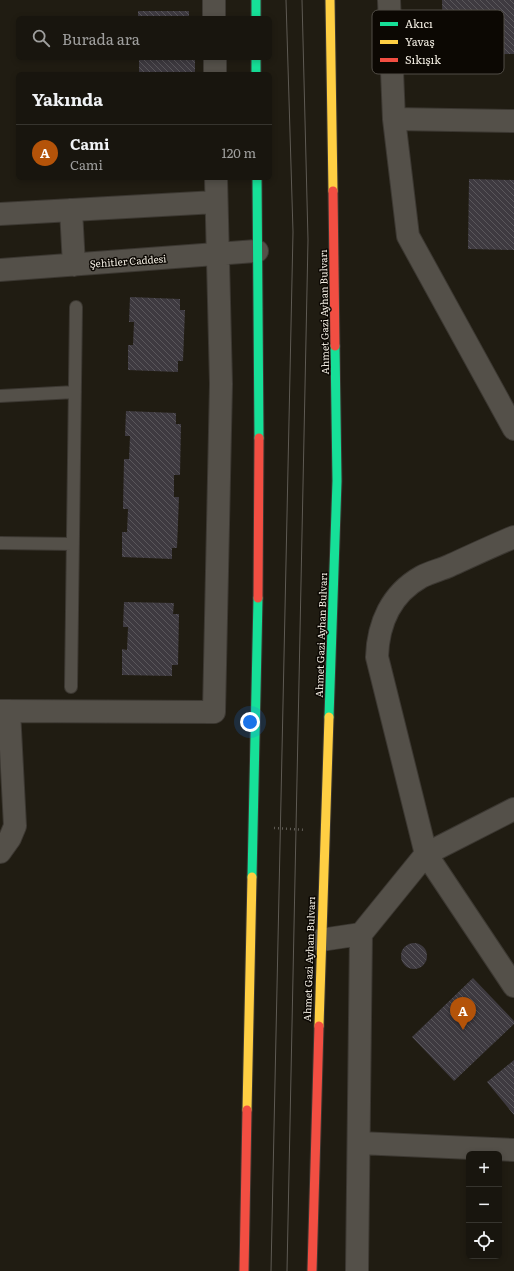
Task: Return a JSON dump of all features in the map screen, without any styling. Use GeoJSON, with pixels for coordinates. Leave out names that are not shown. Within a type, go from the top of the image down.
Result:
{"type":"FeatureCollection","features":[{"type":"Feature","properties":{"kind":"main road"},"geometry":{"type":"LineString","coordinates":[[256,0],[256,16]]}},
{"type":"Feature","properties":{"kind":"main road","name":"Ahmet Gazi Ayhan Bulvarı"},"geometry":{"type":"LineString","coordinates":[[312,1271],[320,940],[337,481],[330,0]]}},
{"type":"Feature","properties":{"kind":"main road"},"geometry":{"type":"LineString","coordinates":[[256,60],[256,72]]}},
{"type":"Feature","properties":{"kind":"main road"},"geometry":{"type":"LineString","coordinates":[[244,1271],[259,496],[257,180]]}},
{"type":"Feature","properties":{"kind":"street"},"geometry":{"type":"LineString","coordinates":[[214,0],[214,16]]}},
{"type":"Feature","properties":{"kind":"street"},"geometry":{"type":"LineString","coordinates":[[389,0],[389,10]]}},
{"type":"Feature","properties":{"kind":"street"},"geometry":{"type":"LineString","coordinates":[[215,60],[215,72]]}},
{"type":"Feature","properties":{"kind":"street"},"geometry":{"type":"LineString","coordinates":[[392,74],[394,118],[408,236],[514,429]]}},
{"type":"Feature","properties":{"kind":"street"},"geometry":{"type":"LineString","coordinates":[[394,118],[514,122]]}},
{"type":"Feature","properties":{"kind":"street"},"geometry":{"type":"LineString","coordinates":[[0,852],[10,838],[15,826],[5,711],[214,712],[221,384],[216,180]]}},
{"type":"Feature","properties":{"kind":"street"},"geometry":{"type":"LineString","coordinates":[[0,214],[216,202]]}},
{"type":"Feature","properties":{"kind":"street"},"geometry":{"type":"LineString","coordinates":[[71,210],[74,265]]}},
{"type":"Feature","properties":{"kind":"street","name":"Şehitler Caddesi"},"geometry":{"type":"LineString","coordinates":[[0,270],[257,251]]}},
{"type":"Feature","properties":{"kind":"street"},"geometry":{"type":"LineString","coordinates":[[514,537],[420,577],[398,595],[390,606],[380,631],[377,657],[426,854],[514,986]]}},
{"type":"Feature","properties":{"kind":"street"},"geometry":{"type":"LineString","coordinates":[[357,1271],[361,934],[426,854],[514,808]]}},
{"type":"Feature","properties":{"kind":"street"},"geometry":{"type":"LineString","coordinates":[[320,940],[361,934]]}},
{"type":"Feature","properties":{"kind":"street"},"geometry":{"type":"LineString","coordinates":[[359,1143],[514,1150]]}},
{"type":"Feature","properties":{"kind":"lane"},"geometry":{"type":"LineString","coordinates":[[71,687],[76,306]]}},
{"type":"Feature","properties":{"kind":"lane"},"geometry":{"type":"LineString","coordinates":[[0,396],[75,392]]}},
{"type":"Feature","properties":{"kind":"lane"},"geometry":{"type":"LineString","coordinates":[[0,543],[73,544]]}},
{"type":"Feature","properties":{"kind":"path"},"geometry":{"type":"LineString","coordinates":[[253,826],[324,832]]}},
{"type":"Feature","properties":{"kind":"building"},"geometry":{"type":"Polygon","coordinates":[[[442,0],[514,0],[514,54],[504,54],[504,10],[442,10],[442,0]]]}},
{"type":"Feature","properties":{"kind":"building"},"geometry":{"type":"Polygon","coordinates":[[[138,11],[189,11],[189,16],[138,16],[138,11]]]}},
{"type":"Feature","properties":{"kind":"building"},"geometry":{"type":"Polygon","coordinates":[[[139,60],[195,60],[195,72],[139,72],[139,60]]]}},
{"type":"Feature","properties":{"kind":"building"},"geometry":{"type":"Polygon","coordinates":[[[469,179],[514,180],[514,250],[468,249],[469,179]]]}},
{"type":"Feature","properties":{"kind":"building"},"geometry":{"type":"Polygon","coordinates":[[[130,297],[180,299],[180,310],[185,310],[183,361],[178,361],[178,372],[128,370],[128,345],[133,345],[134,322],[129,322],[130,297]]]}},
{"type":"Feature","properties":{"kind":"building"},"geometry":{"type":"Polygon","coordinates":[[[126,411],[176,413],[176,424],[181,424],[180,475],[174,475],[174,497],[179,497],[177,548],[172,548],[172,559],[122,557],[122,532],[127,532],[128,509],[123,509],[124,459],[129,459],[130,436],[125,436],[126,411]]]}},
{"type":"Feature","properties":{"kind":"building"},"geometry":{"type":"Polygon","coordinates":[[[124,602],[174,603],[173,614],[179,614],[178,665],[172,665],[172,676],[122,675],[122,649],[127,650],[128,627],[123,627],[124,602]]]}},
{"type":"Feature","properties":{"kind":"building"},"geometry":{"type":"Polygon","coordinates":[[[414,943],[423,947],[427,956],[423,965],[414,969],[405,965],[401,956],[405,947],[414,943]]]}},
{"type":"Feature","properties":{"kind":"building"},"geometry":{"type":"Polygon","coordinates":[[[473,978],[514,1021],[514,1024],[454,1081],[412,1037],[473,978]]]}},
{"type":"Feature","properties":{"kind":"building"},"geometry":{"type":"Polygon","coordinates":[[[514,1060],[514,1115],[487,1082],[514,1060]]]}},
{"type":"Feature","properties":{"kind":"tram line"},"geometry":{"type":"LineString","coordinates":[[271,1271],[293,232],[286,0]]}},
{"type":"Feature","properties":{"kind":"tram line"},"geometry":{"type":"LineString","coordinates":[[287,1271],[308,240],[302,0]]}},
{"type":"Feature","properties":{"kind":"traffic: fast"},"geometry":{"type":"LineString","coordinates":[[256,0],[256,16]]}},
{"type":"Feature","properties":{"kind":"traffic: fast"},"geometry":{"type":"LineString","coordinates":[[256,60],[256,72]]}},
{"type":"Feature","properties":{"kind":"traffic: fast"},"geometry":{"type":"LineString","coordinates":[[257,180],[259,438]]}},
{"type":"Feature","properties":{"kind":"traffic: fast"},"geometry":{"type":"LineString","coordinates":[[329,717],[337,481],[335,346]]}},
{"type":"Feature","properties":{"kind":"traffic: fast"},"geometry":{"type":"LineString","coordinates":[[252,877],[258,598]]}},
{"type":"Feature","properties":{"kind":"traffic: slow"},"geometry":{"type":"LineString","coordinates":[[330,0],[333,191]]}},
{"type":"Feature","properties":{"kind":"traffic: slow"},"geometry":{"type":"LineString","coordinates":[[319,1026],[329,717]]}},
{"type":"Feature","properties":{"kind":"traffic: slow"},"geometry":{"type":"LineString","coordinates":[[247,1110],[252,877]]}},
{"type":"Feature","properties":{"kind":"traffic: jam"},"geometry":{"type":"LineString","coordinates":[[333,191],[335,346]]}},
{"type":"Feature","properties":{"kind":"traffic: jam"},"geometry":{"type":"LineString","coordinates":[[258,598],[259,438]]}},
{"type":"Feature","properties":{"kind":"traffic: jam"},"geometry":{"type":"LineString","coordinates":[[312,1271],[319,1026]]}},
{"type":"Feature","properties":{"kind":"traffic: jam"},"geometry":{"type":"LineString","coordinates":[[244,1271],[247,1110]]}},
{"type":"Feature","properties":{"kind":"place","name":"Cami"},"geometry":{"type":"Point","coordinates":[463,1030]}}]}
